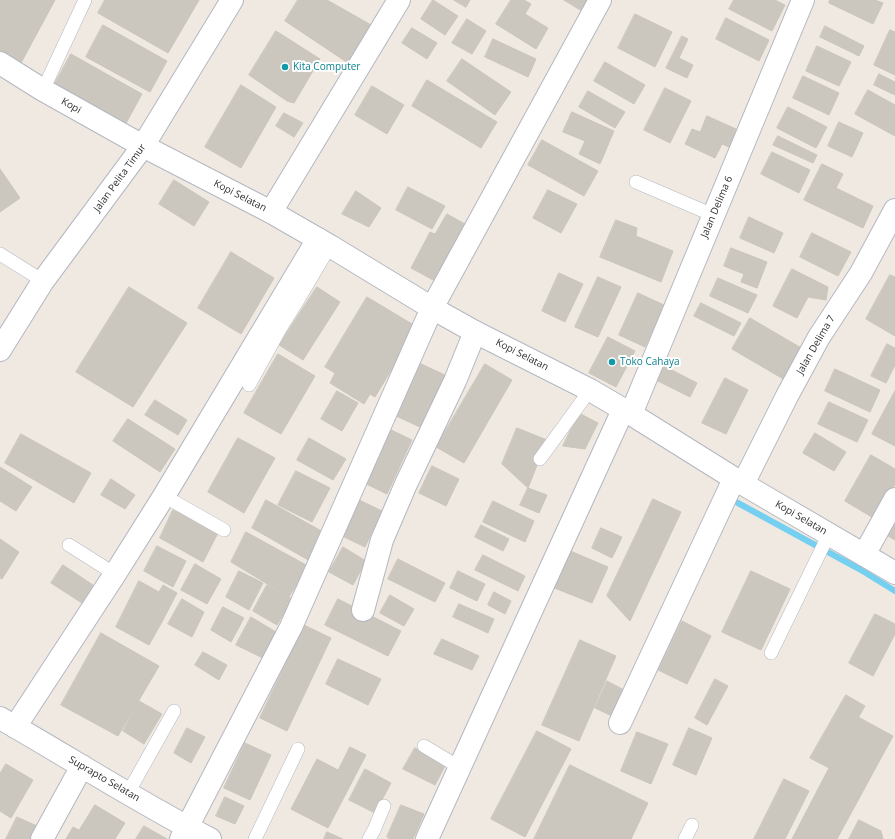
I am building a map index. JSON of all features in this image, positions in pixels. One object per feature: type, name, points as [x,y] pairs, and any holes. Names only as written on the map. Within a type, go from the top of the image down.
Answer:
[{"type":"street","name":"Jalan Pelita Timur","points":[[0,350],[43,281],[143,146],[232,0]]},
{"type":"street","points":[[271,212],[399,0]]},
{"type":"street","points":[[184,833],[291,627],[432,308],[600,0]]},
{"type":"street","name":"Jalan Delima 6","points":[[427,839],[459,767],[627,412],[713,215],[803,0]]},
{"type":"street","name":"Kopi","points":[[0,63],[43,90],[143,146]]},
{"type":"street","name":"Kopi Selatan","points":[[143,146],[271,212],[475,332],[590,390],[738,481],[895,573]]},
{"type":"street","name":"Jalan Delima 7","points":[[620,723],[738,481],[819,337],[861,274],[895,210]]},
{"type":"street","points":[[7,722],[115,574],[324,242]]},
{"type":"street","points":[[363,610],[382,540],[406,484],[455,381],[475,332]]},
{"type":"street","points":[[864,555],[895,498]]},
{"type":"street","name":"Suprapto Selatan","points":[[7,722],[128,793],[184,833],[210,839]]},
{"type":"street","points":[[42,839],[82,766]]},
{"type":"lane","points":[[43,90],[85,0]]},
{"type":"lane","points":[[636,182],[713,215]]},
{"type":"lane","points":[[249,385],[298,300],[324,242]]},
{"type":"lane","points":[[0,254],[43,281]]},
{"type":"lane","points":[[540,459],[590,390]]},
{"type":"lane","points":[[164,496],[224,530]]},
{"type":"lane","points":[[771,653],[829,534]]},
{"type":"lane","points":[[69,545],[115,574]]},
{"type":"lane","points":[[128,793],[174,711]]},
{"type":"lane","points":[[424,746],[459,767]]},
{"type":"lane","points":[[256,839],[298,749]]},
{"type":"lane","points":[[369,839],[384,806]]},
{"type":"lane","points":[[685,839],[692,825]]},
{"type":"building","points":[[0,0],[55,0],[21,63],[0,50]]},
{"type":"building","points":[[105,0],[199,0],[168,53],[98,13]]},
{"type":"building","points":[[298,0],[327,0],[373,26],[348,63],[285,21]]},
{"type":"building","points":[[433,0],[458,16],[445,35],[421,19]]},
{"type":"building","points":[[454,0],[470,0],[466,7]]},
{"type":"building","points":[[511,0],[524,0],[531,4],[525,14],[548,28],[536,49],[496,24]]},
{"type":"building","points":[[564,0],[587,0],[581,10]]},
{"type":"building","points":[[734,0],[775,0],[785,5],[772,31],[729,9]]},
{"type":"building","points":[[830,0],[875,0],[883,3],[873,24],[829,3]]},
{"type":"building","points":[[635,14],[672,32],[655,67],[618,48]]},
{"type":"building","points":[[726,18],[769,40],[759,61],[716,39]]},
{"type":"building","points":[[467,19],[486,31],[472,54],[452,43]]},
{"type":"building","points":[[103,25],[167,61],[150,92],[86,57]]},
{"type":"building","points":[[825,26],[864,46],[859,56],[820,37]]},
{"type":"building","points":[[412,28],[437,43],[427,59],[402,43]]},
{"type":"building","points":[[890,30],[895,32],[895,75],[874,65]]},
{"type":"building","name":"Kita Computer","points":[[276,31],[320,59],[294,103],[287,101],[249,75]]},
{"type":"building","points":[[682,36],[688,39],[679,58],[693,65],[687,78],[666,68]]},
{"type":"building","points":[[493,39],[536,59],[528,77],[485,57]]},
{"type":"building","points":[[817,46],[851,62],[839,86],[806,71]]},
{"type":"building","points":[[71,54],[142,94],[125,125],[54,85]]},
{"type":"building","points":[[462,59],[511,92],[495,115],[447,81]]},
{"type":"building","points":[[605,62],[645,85],[634,104],[594,81]]},
{"type":"building","points":[[879,74],[895,82],[895,95],[874,85]]},
{"type":"building","points":[[803,76],[839,93],[829,115],[793,98]]},
{"type":"building","points":[[427,80],[497,122],[481,148],[412,106]]},
{"type":"building","points":[[241,85],[276,107],[241,168],[205,147]]},
{"type":"building","points":[[372,86],[404,105],[387,134],[355,115]]},
{"type":"building","points":[[665,88],[691,101],[670,143],[644,130]]},
{"type":"building","points":[[868,90],[895,105],[895,136],[855,114]]},
{"type":"building","points":[[588,91],[625,112],[615,128],[579,107]]},
{"type":"building","points":[[788,107],[827,127],[816,148],[777,128]]},
{"type":"building","points":[[572,112],[614,131],[600,164],[579,154],[585,141],[563,132]]},
{"type":"building","points":[[284,113],[303,123],[294,137],[276,126]]},
{"type":"building","points":[[707,116],[736,129],[729,147],[722,144],[715,158],[685,144],[692,129],[700,132]]},
{"type":"building","points":[[839,122],[863,133],[852,157],[828,146]]},
{"type":"building","points":[[778,136],[817,155],[813,163],[773,145]]},
{"type":"building","points":[[542,140],[598,171],[584,196],[528,165]]},
{"type":"building","points":[[772,152],[810,170],[799,193],[761,174]]},
{"type":"building","points":[[822,164],[843,174],[836,188],[873,206],[863,228],[804,200]]},
{"type":"building","points":[[0,169],[20,198],[0,212]]},
{"type":"building","points":[[174,180],[209,202],[194,226],[159,204]]},
{"type":"building","points":[[408,187],[445,206],[432,229],[396,210]]},
{"type":"building","points":[[548,190],[577,204],[561,233],[533,218]]},
{"type":"building","points":[[356,191],[381,208],[369,227],[342,214]]},
{"type":"building","points":[[447,214],[465,224],[435,281],[411,268],[430,232],[435,234]]},
{"type":"building","points":[[749,217],[783,233],[774,253],[740,238]]},
{"type":"building","points":[[616,220],[637,228],[636,236],[673,251],[661,282],[600,257]]},
{"type":"building","points":[[812,233],[851,252],[838,276],[800,257]]},
{"type":"building","points":[[731,248],[767,262],[757,288],[741,282],[744,274],[724,266]]},
{"type":"building","points":[[231,252],[274,278],[241,334],[198,308]]},
{"type":"building","points":[[792,269],[828,287],[826,300],[808,297],[797,318],[773,306]]},
{"type":"building","points":[[559,273],[583,284],[565,322],[542,311]]},
{"type":"building","points":[[890,275],[895,277],[895,336],[866,319]]},
{"type":"building","points":[[598,277],[621,287],[598,337],[575,327]]},
{"type":"building","points":[[718,278],[757,295],[748,313],[710,296]]},
{"type":"building","points":[[129,287],[187,323],[133,407],[76,372]]},
{"type":"building","points":[[317,287],[340,302],[303,360],[279,345]]},
{"type":"building","points":[[638,293],[664,305],[645,347],[619,335]]},
{"type":"building","points":[[367,297],[417,327],[375,397],[370,394],[364,404],[330,383],[335,373],[325,367]]},
{"type":"building","points":[[701,303],[741,323],[734,336],[694,316]]},
{"type":"building","points":[[750,318],[803,349],[785,380],[732,349]]},
{"type":"building","name":"Toko Cahaya","points":[[608,337],[635,351],[616,387],[589,373]]},
{"type":"building","points":[[887,344],[895,348],[895,365],[886,383],[871,376]]},
{"type":"building","points":[[278,354],[315,376],[281,434],[244,413]]},
{"type":"building","points":[[417,362],[447,376],[422,428],[392,414]]},
{"type":"building","points":[[485,364],[512,380],[464,463],[436,447]]},
{"type":"building","points":[[664,366],[697,383],[690,397],[656,380]]},
{"type":"building","points":[[835,369],[880,390],[870,412],[825,391]]},
{"type":"building","points":[[725,378],[748,390],[726,434],[702,423]]},
{"type":"building","points":[[337,391],[358,403],[342,431],[321,419]]},
{"type":"building","points":[[895,391],[895,446],[872,434]]},
{"type":"building","points":[[155,400],[187,420],[178,435],[145,415]]},
{"type":"building","points":[[829,402],[868,420],[857,442],[818,424]]},
{"type":"building","points":[[579,413],[598,423],[585,449],[563,446]]},
{"type":"building","points":[[128,419],[175,449],[160,472],[113,441]]},
{"type":"building","points":[[385,427],[412,440],[387,494],[360,481]]},
{"type":"building","points":[[517,428],[547,440],[528,488],[502,464]]},
{"type":"building","points":[[815,433],[846,452],[834,471],[803,453]]},
{"type":"building","points":[[21,434],[91,473],[74,503],[5,463]]},
{"type":"building","points":[[238,438],[275,458],[244,513],[208,492]]},
{"type":"building","points":[[309,438],[346,459],[333,480],[297,460]]},
{"type":"building","points":[[871,455],[895,469],[895,484],[875,519],[845,501]]},
{"type":"building","points":[[432,466],[459,479],[446,506],[419,493]]},
{"type":"building","points":[[0,467],[32,487],[16,511],[0,501]]},
{"type":"building","points":[[296,471],[330,488],[312,522],[278,505]]},
{"type":"building","points":[[111,479],[135,495],[125,509],[101,495]]},
{"type":"building","points":[[528,488],[547,495],[539,513],[520,505]]},
{"type":"building","points":[[355,498],[382,511],[365,547],[338,534]]},
{"type":"building","points":[[653,499],[681,512],[630,621],[607,596]]},
{"type":"building","points":[[266,500],[325,533],[310,561],[252,528]]},
{"type":"building","points":[[493,501],[534,521],[525,542],[483,522]]},
{"type":"building","points":[[173,510],[219,531],[203,562],[160,538]]},
{"type":"building","points":[[895,513],[895,540],[883,533]]},
{"type":"building","points":[[481,525],[509,539],[503,551],[475,537]]},
{"type":"building","points":[[601,528],[622,537],[612,558],[592,548]]},
{"type":"building","points":[[246,532],[308,566],[289,597],[231,562]]},
{"type":"building","points":[[0,539],[19,552],[2,579],[0,578]]},
{"type":"building","points":[[157,546],[186,561],[173,587],[144,571]]},
{"type":"building","points":[[343,547],[366,561],[353,585],[329,572]]},
{"type":"building","points":[[568,550],[608,567],[592,603],[552,587]]},
{"type":"building","points":[[483,555],[525,576],[518,591],[475,570]]},
{"type":"building","points":[[398,559],[445,583],[435,602],[388,579]]},
{"type":"building","points":[[195,564],[221,579],[207,604],[181,590]]},
{"type":"building","points":[[63,565],[93,585],[82,603],[51,583]]},
{"type":"building","points":[[239,571],[263,583],[249,610],[226,597]]},
{"type":"building","points":[[458,571],[485,584],[477,601],[450,588]]},
{"type":"building","points":[[751,571],[790,589],[761,650],[722,632]]},
{"type":"building","points":[[139,581],[159,592],[163,585],[177,593],[163,620],[129,601]]},
{"type":"building","points":[[267,585],[292,599],[277,625],[253,611]]},
{"type":"building","points":[[494,592],[511,601],[505,614],[488,605]]},
{"type":"building","points":[[390,595],[414,609],[404,626],[380,613]]},
{"type":"building","points":[[182,599],[204,612],[192,637],[168,624]]},
{"type":"building","points":[[338,599],[401,631],[388,656],[325,625]]},
{"type":"building","points":[[129,601],[163,620],[149,645],[116,627]]},
{"type":"building","points":[[459,604],[494,619],[488,633],[453,617]]},
{"type":"building","points":[[223,607],[244,618],[231,642],[211,630]]},
{"type":"building","points":[[875,614],[895,624],[895,634],[873,676],[849,663]]},
{"type":"building","points":[[251,617],[276,632],[263,658],[236,645]]},
{"type":"building","points":[[682,621],[711,636],[687,684],[658,670]]},
{"type":"building","points":[[304,625],[331,638],[287,731],[260,718]]},
{"type":"building","points":[[101,633],[159,666],[118,736],[61,705]]},
{"type":"building","points":[[442,639],[479,656],[472,670],[434,654]]},
{"type":"building","points":[[580,640],[616,656],[579,741],[542,725]]},
{"type":"building","points":[[203,652],[227,665],[219,680],[195,665]]},
{"type":"building","points":[[338,659],[381,679],[368,705],[326,684]]},
{"type":"building","points":[[715,679],[728,686],[707,725],[695,718]]},
{"type":"building","points":[[607,681],[626,691],[614,717],[595,708]]},
{"type":"building","points":[[846,695],[865,706],[829,768],[810,758]]},
{"type":"building","points":[[139,701],[162,714],[144,744],[123,731]]},
{"type":"building","points":[[858,717],[893,736],[837,839],[792,839],[829,768]]},
{"type":"building","points":[[187,728],[205,737],[191,763],[174,753]]},
{"type":"building","points":[[689,728],[712,738],[696,775],[673,765]]},
{"type":"building","points":[[537,731],[571,749],[525,837],[491,819]]},
{"type":"building","points":[[637,732],[668,744],[651,784],[621,771]]},
{"type":"building","points":[[245,743],[271,755],[250,800],[224,788]]},
{"type":"building","points":[[350,747],[366,755],[328,828],[291,809],[317,759],[338,770]]},
{"type":"building","points":[[415,748],[446,764],[435,785],[403,769]]},
{"type":"building","points":[[6,764],[33,780],[11,818],[0,811],[0,774]]},
{"type":"building","points":[[570,765],[648,803],[631,839],[534,839]]},
{"type":"building","points":[[365,769],[391,783],[375,813],[349,800]]},
{"type":"building","points":[[784,779],[809,791],[785,839],[754,839]]},
{"type":"building","points":[[225,797],[244,806],[235,824],[216,816]]},
{"type":"building","points":[[95,805],[125,823],[115,839],[66,839],[73,827],[79,830]]},
{"type":"building","points":[[401,805],[424,814],[413,839],[390,839],[387,837]]},
{"type":"building","points":[[17,817],[37,826],[30,839],[6,839]]},
{"type":"building","points":[[859,820],[881,831],[883,839],[849,839]]},
{"type":"building","points":[[144,826],[167,839],[136,839]]},
{"type":"building","points":[[327,832],[343,839],[324,839]]},
{"type":"waterway","points":[[738,503],[861,570],[895,591]]},
{"type":"place","name":"Kita Computer","points":[[285,67]]},
{"type":"place","name":"Toko Cahaya","points":[[612,362]]}]
